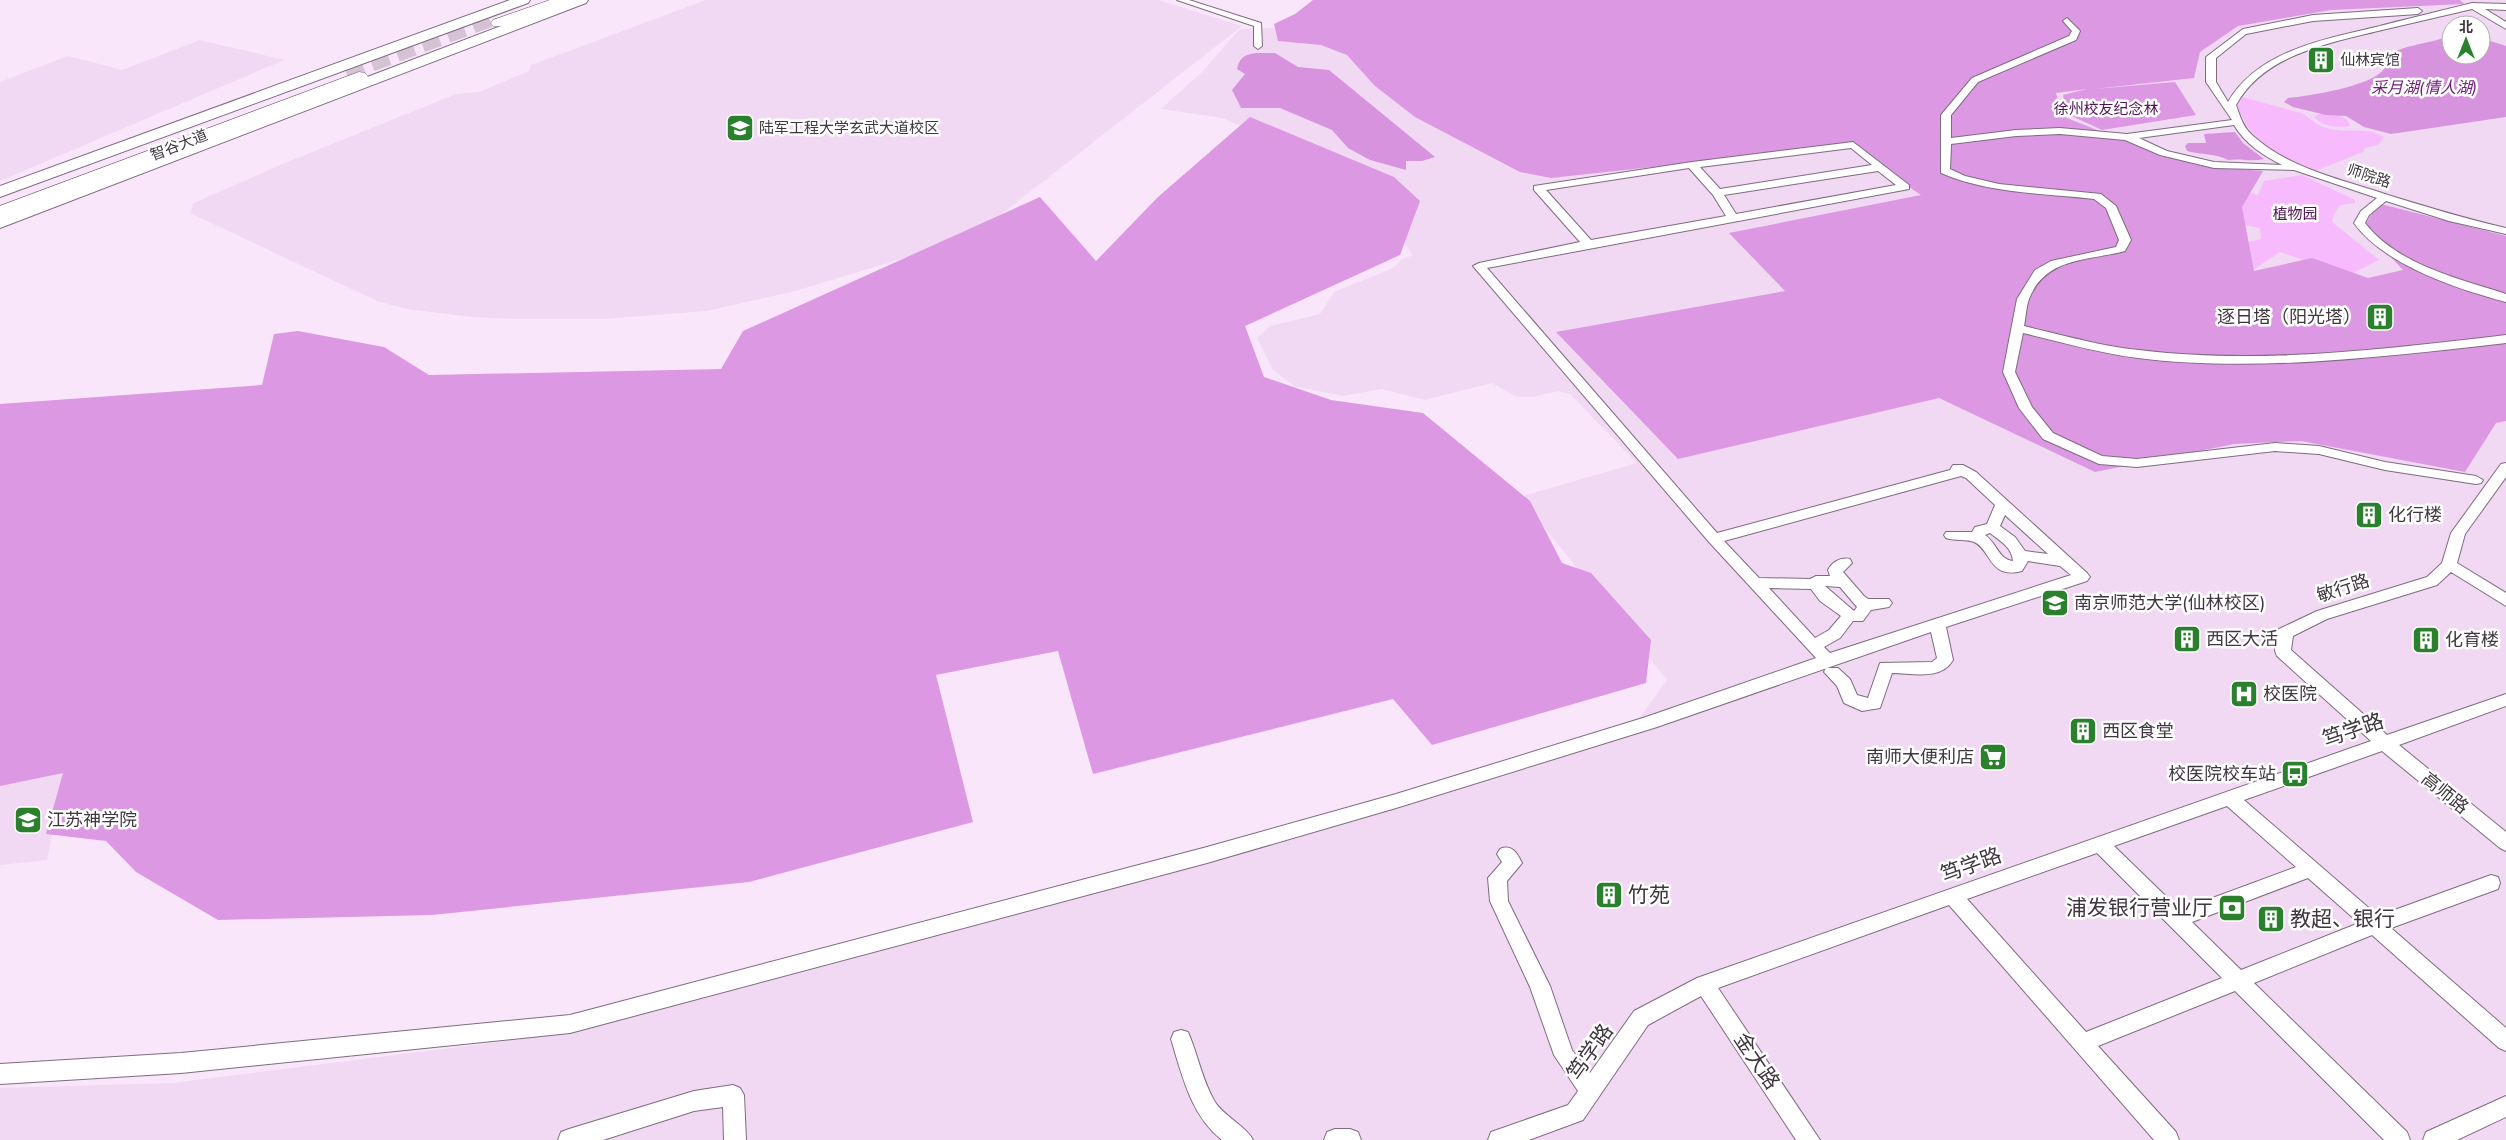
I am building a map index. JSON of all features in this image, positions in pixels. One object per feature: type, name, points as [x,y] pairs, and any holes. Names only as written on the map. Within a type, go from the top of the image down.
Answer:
[{"type":"highway","points":[[500,24],[542,0]]},
{"type":"highway","points":[[500,24],[565,0]]},
{"type":"highway","name":"智谷大道","points":[[0,203],[351,71]]},
{"type":"highway","name":"智谷大道","points":[[0,213],[351,71]]},
{"type":"main road","points":[[0,192],[351,71],[472,18],[524,0]]},
{"type":"main road","points":[[0,223],[384,76],[500,24],[581,0]]},
{"type":"main road","points":[[472,18],[462,25],[463,30],[479,34],[500,24]]},
{"type":"main road","points":[[351,71],[380,64],[387,69],[384,76]]},
{"type":"street","points":[[1181,0],[1258,25],[1258,46]]},
{"type":"street","points":[[2469,3],[2482,8],[2506,26]]},
{"type":"street","name":"师院路","points":[[2237,122],[2231,105],[2240,89],[2265,68],[2286,56],[2324,42],[2442,12],[2469,3],[2506,7]]},
{"type":"street","name":"师院路","points":[[2442,12],[2368,13],[2312,18],[2243,32],[2212,57],[2211,82],[2224,105],[2248,137],[2264,149],[2299,169],[2430,212],[2506,231]]},
{"type":"street","points":[[2067,21],[2076,32],[2074,38],[1975,80],[1946,114],[1945,171],[1958,178],[1980,184],[2097,196],[2111,206],[2126,240],[2121,249],[2055,263],[2039,272],[2023,299],[2008,372],[2026,408],[2048,436],[2099,460],[2137,463],[2275,447],[2319,450],[2385,466],[2476,480]]},
{"type":"street","points":[[1945,142],[2016,133],[2060,131],[2127,137],[2237,122]]},
{"type":"street","points":[[2127,137],[2164,153],[2214,165],[2299,169]]},
{"type":"street","points":[[1588,244],[1538,188],[1692,165],[1853,146],[1905,187],[1588,244],[1478,266],[1714,539],[1813,645],[1844,683],[1850,699],[1862,705],[1874,704],[1886,667],[1935,668],[1945,660],[1937,624]]},
{"type":"street","points":[[1692,165],[1717,193],[1733,218]]},
{"type":"street","points":[[1717,193],[1880,167]]},
{"type":"street","points":[[2386,198],[2365,213],[2359,223],[2365,233],[2390,253],[2409,263],[2506,298]]},
{"type":"street","points":[[2018,328],[2087,345],[2144,354],[2208,358],[2355,353],[2444,347],[2506,339]]},
{"type":"street","points":[[2506,467],[2458,533],[2449,565],[2470,576],[2506,601]]},
{"type":"street","points":[[0,1074],[180,1062],[570,1024],[767,970],[1207,855],[1396,801],[1830,666],[1937,624],[2082,577],[1971,475],[1958,468],[1956,473],[1714,539]]},
{"type":"street","points":[[1992,528],[2003,504]]},
{"type":"street","points":[[1951,535],[1977,537],[1986,542],[1998,569],[2017,567],[2021,562],[2020,555],[2010,540],[1992,528],[1980,530],[1977,537]]},
{"type":"street","points":[[2020,555],[2064,561]]},
{"type":"street","points":[[1840,581],[1835,570],[1845,563]]},
{"type":"street","name":"敏行路","points":[[2383,743],[2283,652],[2285,633],[2322,615],[2432,581],[2449,565]]},
{"type":"street","points":[[1816,584],[1816,581],[1821,579],[1840,581],[1849,586],[1859,602],[1866,605],[1884,603]]},
{"type":"street","points":[[1756,583],[1816,584]]},
{"type":"street","points":[[1816,584],[1822,595],[1840,606],[1850,615],[1858,617],[1866,605]]},
{"type":"street","points":[[1813,645],[1832,638],[1842,629],[1850,615]]},
{"type":"street","name":"笃学路","points":[[1499,1140],[1575,1113],[1641,1018],[1704,984],[2506,700]]},
{"type":"street","name":"高师路","points":[[2383,743],[2506,843]]},
{"type":"street","points":[[2229,797],[2506,1041]]},
{"type":"street","points":[[2099,844],[2399,1140]]},
{"type":"street","points":[[1506,854],[1513,863],[1497,878],[1499,901],[1540,986],[1564,1055],[1590,1090]]},
{"type":"street","points":[[2176,920],[2311,869]]},
{"type":"street","points":[[2082,1043],[2374,926],[2491,883]]},
{"type":"street","points":[[1952,896],[2168,1140]]},
{"type":"street","name":"金大路","points":[[1704,984],[1809,1140]]},
{"type":"street","points":[[1181,1039],[1202,1103],[1228,1133],[1242,1140]]},
{"type":"street","points":[[569,1140],[694,1101],[733,1095],[735,1140]]},
{"type":"street","points":[[2434,1140],[2506,1106]]},
{"type":"street","points":[[1335,1140],[1350,1140]]},
{"type":"shaded area","name":"陆军工程大学玄武大道校区","points":[[706,0],[1158,0],[1242,26],[971,238],[795,291],[706,311],[604,319],[518,319],[472,317],[407,309],[377,301],[190,213],[194,203],[285,163],[456,94],[479,92],[529,71],[531,65]]},
{"type":"shaded area","name":"南京师范大学(仙林校区)","points":[[1321,0],[2506,0],[2506,1140],[0,1140],[0,1088],[172,1083],[570,1033],[876,947],[1635,724],[1667,680],[1520,497],[1637,463],[1570,394],[1558,391],[1533,397],[1517,397],[1492,383],[1425,400],[1382,389],[1343,396],[1294,386],[1273,370],[1257,338],[1270,326],[1320,314],[1334,292],[1393,268],[1401,260],[1413,255],[1364,190],[1354,170],[1222,118],[1161,109],[1201,73],[1240,29],[1275,28],[1296,23]]},
{"type":"shaded area","points":[[200,40],[284,60],[0,181],[0,82],[68,56],[122,70]]},
{"type":"shaded area","name":"江苏神学院","points":[[66,769],[47,860],[0,865],[0,780]]},
{"type":"green space","name":"徐州校友纪念林","points":[[1313,0],[2460,0],[2464,4],[2331,10],[2238,26],[2200,52],[2194,78],[2094,89],[2175,82],[2196,115],[2102,130],[2067,114],[2063,95],[2087,89],[2056,93],[2062,116],[2160,155],[2204,166],[2263,171],[2242,207],[2254,271],[2312,258],[2368,278],[2403,270],[2364,228],[2377,203],[2506,236],[2506,421],[2496,423],[2465,472],[2301,441],[2234,444],[2095,472],[1939,398],[1678,459],[1556,332],[1785,291],[1729,233],[1921,195],[1848,146],[1551,178],[1520,172],[1415,117],[1375,86],[1347,55],[1321,45],[1278,41],[1274,24],[1295,14]]},
{"type":"green space","points":[[2242,97],[2300,112],[2317,124],[2333,130],[2363,131],[2384,137],[2378,145],[2365,148],[2363,152],[2315,171],[2287,160],[2261,143],[2246,125],[2237,107]]},
{"type":"green space","points":[[2319,114],[2342,116],[2350,126],[2335,127],[2326,125],[2314,117]]},
{"type":"green space","points":[[1250,117],[1394,177],[1420,201],[1400,255],[1245,326],[1264,377],[1331,400],[1423,413],[1530,501],[1562,563],[1591,573],[1651,640],[1646,683],[1432,745],[1393,699],[1093,774],[1058,651],[936,675],[973,822],[749,882],[432,915],[218,920],[136,872],[106,841],[46,834],[63,773],[0,786],[0,404],[262,385],[274,334],[298,331],[384,347],[429,375],[721,369],[743,331],[1040,197],[1096,261],[1158,197]]},
{"type":"green space","name":"植物园","points":[[2302,175],[2355,200],[2355,203],[2340,205],[2334,214],[2332,222],[2379,260],[2349,275],[2280,252],[2253,270],[2248,242],[2261,239],[2260,228],[2236,223],[2235,189],[2258,195],[2264,181]]},
{"type":"water","name":"采月湖(情人湖)","points":[[2440,39],[2441,65],[2491,65],[2491,41],[2506,46],[2506,117],[2391,134],[2364,127],[2346,116],[2326,115],[2293,107],[2284,102],[2288,98],[2340,89],[2367,80],[2378,75],[2384,69],[2382,60],[2396,51]]},
{"type":"water","points":[[1256,53],[1275,53],[1298,67],[1329,70],[1435,157],[1422,161],[1406,161],[1406,170],[1370,160],[1348,148],[1332,130],[1280,108],[1241,108],[1232,90],[1245,74],[1237,69],[1243,57]]},
{"type":"water","points":[[2235,132],[2243,143],[2264,159],[2228,160],[2218,156],[2187,151],[2185,146],[2188,143],[2206,143],[2204,134]]},
{"type":"tunnel","points":[[346,72],[490,18]]},
{"type":"place","name":"仙林宾馆","points":[[2321,60]]},
{"type":"place","name":"陆军工程大学玄武大道校区","points":[[740,128]]},
{"type":"place","name":"逐日塔（阳光塔）","points":[[2380,317]]},
{"type":"place","name":"化行楼","points":[[2369,515]]},
{"type":"place","name":"南京师范大学(仙林校区)","points":[[2055,603]]},
{"type":"place","name":"西区大活","points":[[2187,639]]},
{"type":"place","name":"化育楼","points":[[2426,640]]},
{"type":"place","name":"校医院","points":[[2244,694]]},
{"type":"place","name":"西区食堂","points":[[2083,731]]},
{"type":"place","name":"南师大便利店","points":[[1993,757]]},
{"type":"place","name":"校医院校车站","points":[[2295,774]]},
{"type":"place","name":"江苏神学院","points":[[28,820]]},
{"type":"place","name":"竹苑","points":[[1609,895]]},
{"type":"place","name":"浦发银行营业厅","points":[[2232,908]]},
{"type":"place","name":"教超、银行","points":[[2271,919]]}]
